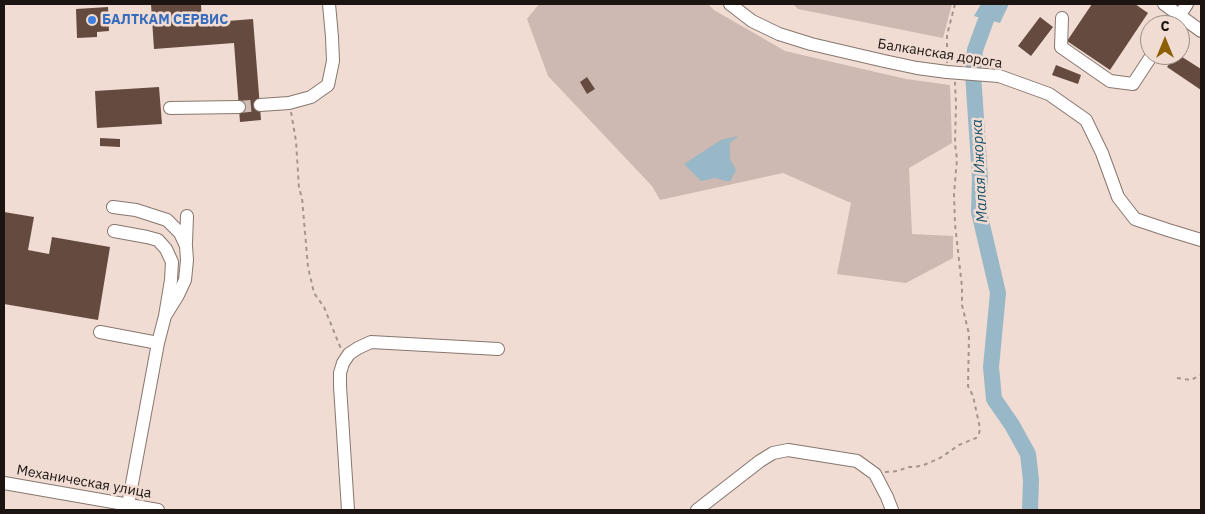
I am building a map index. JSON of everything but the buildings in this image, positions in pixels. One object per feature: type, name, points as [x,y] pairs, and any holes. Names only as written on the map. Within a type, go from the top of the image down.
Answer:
[{"type":"street","points":[[260,105],[289,103],[311,97],[328,85],[332,61],[329,4]]},
{"type":"street","name":"Балканская дорога","points":[[730,4],[752,21],[779,34],[810,44],[884,62],[951,73],[999,76],[1049,94],[1086,120],[1102,153],[1118,197],[1134,219],[1201,240]]},
{"type":"street","points":[[1164,4],[1172,15]]},
{"type":"street","points":[[1179,15],[1187,4]]},
{"type":"street","points":[[1062,18],[1061,48],[1110,81],[1133,84],[1145,65]]},
{"type":"street","points":[[170,108],[239,107]]},
{"type":"street","points":[[113,207],[136,210],[167,220],[180,234],[186,246]]},
{"type":"street","points":[[165,316],[185,280],[187,260],[186,216]]},
{"type":"street","points":[[114,231],[158,240],[166,249],[172,262],[165,316],[158,343],[128,505]]},
{"type":"street","points":[[100,332],[158,343]]},
{"type":"street","points":[[348,510],[340,374],[349,354],[372,342],[498,349]]},
{"type":"street","points":[[697,510],[760,461],[773,453],[788,450],[857,461],[875,474],[892,510]]},
{"type":"street","name":"Механическая улица","points":[[4,483],[158,510]]},
{"type":"path","points":[[875,474],[924,465],[940,458],[959,445],[976,438],[979,434],[980,428],[973,396],[968,386],[969,334],[962,305],[962,287],[955,224],[956,105],[946,35],[955,4]]},
{"type":"path","points":[[289,103],[296,141],[308,267],[314,293],[324,307],[340,348],[343,364]]},
{"type":"path","points":[[1177,378],[1191,380],[1201,375]]},
{"type":"shaded area","points":[[539,4],[708,4],[714,10],[785,51],[906,79],[950,85],[952,143],[909,168],[912,234],[953,236],[953,258],[906,283],[837,274],[851,203],[783,173],[660,200],[652,186],[548,76],[527,19]]},
{"type":"shaded area","points":[[793,4],[952,4],[943,38],[798,9]]},
{"type":"water","points":[[981,4],[1009,4],[1000,23],[974,16]]},
{"type":"water","points":[[738,136],[730,143],[730,159],[736,170],[730,182],[715,178],[701,181],[684,164],[721,140]]},
{"type":"waterway","name":"Малая Ижорка","points":[[994,4],[987,17],[975,50],[973,74],[980,178],[979,212],[998,293],[991,367],[994,399],[1012,425],[1028,454],[1031,480],[1030,510]]},
{"type":"tunnel","points":[[239,107],[260,105]]},
{"type":"place","name":"БАЛТКАМ СЕРВИС","points":[[92,20]]}]
